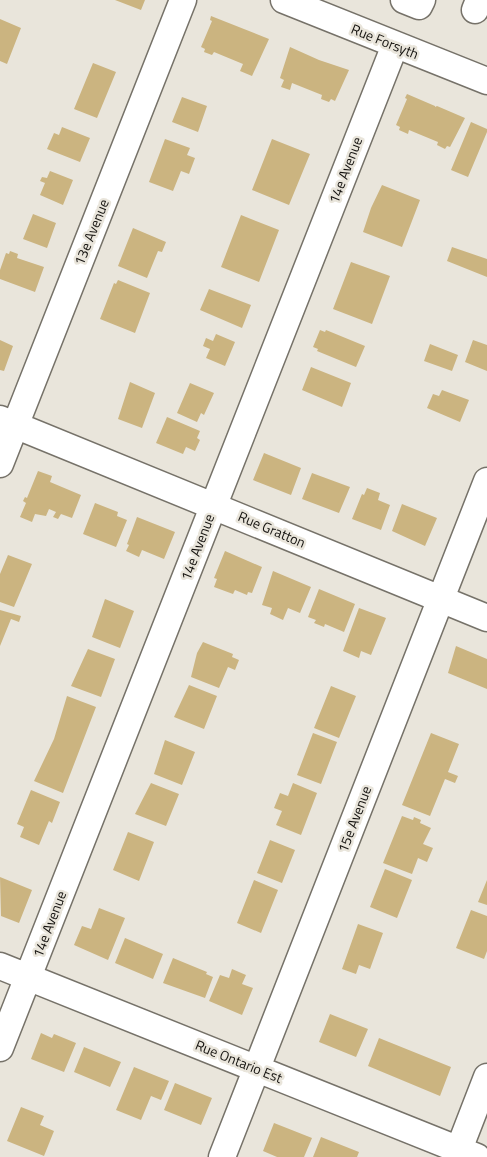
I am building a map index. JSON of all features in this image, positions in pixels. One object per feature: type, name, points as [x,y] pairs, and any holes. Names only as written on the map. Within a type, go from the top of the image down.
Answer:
[{"type":"street","name":"13e Avenue","points":[[0,464],[8,422],[183,0]]},
{"type":"street","name":"Rue Forsyth","points":[[284,0],[487,81]]},
{"type":"street","points":[[404,0],[419,6],[422,0]]},
{"type":"street","name":"14e Avenue","points":[[0,1048],[395,45]]},
{"type":"street","name":"Rue Gratton","points":[[8,422],[487,618]]},
{"type":"street","name":"15e Avenue","points":[[222,1157],[487,481]]},
{"type":"street","name":"Rue Ontario Est","points":[[0,966],[464,1154]]},
{"type":"street","points":[[464,1154],[487,1077]]},
{"type":"building","points":[[115,0],[145,0],[141,10]]},
{"type":"building","points":[[211,16],[269,39],[252,76],[240,71],[243,64],[214,52],[212,55],[204,52],[205,49],[201,47],[212,21],[210,20]]},
{"type":"building","points":[[0,19],[21,28],[7,64],[0,61]]},
{"type":"building","points":[[290,47],[319,60],[349,70],[335,101],[331,99],[329,102],[321,99],[322,95],[292,83],[290,90],[281,87],[284,80],[280,78]]},
{"type":"building","points":[[93,63],[116,72],[97,118],[74,109]]},
{"type":"building","points":[[407,94],[465,118],[450,147],[447,146],[445,149],[437,145],[438,142],[409,130],[408,134],[399,130],[400,127],[396,125],[407,99],[405,98]]},
{"type":"building","points":[[182,97],[207,106],[198,132],[172,122]]},
{"type":"building","points":[[471,122],[487,129],[487,132],[468,177],[451,170]]},
{"type":"building","points":[[62,127],[90,138],[80,162],[47,149],[54,133],[59,135]]},
{"type":"building","points":[[165,139],[190,148],[187,155],[195,158],[189,174],[181,171],[173,191],[149,182]]},
{"type":"building","points":[[272,139],[310,154],[289,205],[252,190]]},
{"type":"building","points":[[50,171],[73,180],[63,205],[40,195],[45,183],[40,181],[42,177],[47,178]]},
{"type":"building","points":[[382,185],[420,200],[402,247],[363,232],[371,208]]},
{"type":"building","points":[[33,214],[56,223],[47,248],[23,239]]},
{"type":"building","points":[[241,215],[279,230],[259,282],[221,267]]},
{"type":"building","points":[[133,228],[166,242],[162,252],[158,251],[147,278],[118,266]]},
{"type":"building","points":[[452,247],[487,259],[487,277],[447,261]]},
{"type":"building","points":[[10,251],[18,254],[17,258],[44,267],[35,292],[0,279],[0,270],[6,253],[9,254]]},
{"type":"building","points":[[351,262],[390,276],[372,324],[333,309]]},
{"type":"building","points":[[118,280],[150,293],[135,333],[100,319],[114,283],[116,284]]},
{"type":"building","points":[[209,289],[251,305],[242,328],[200,310]]},
{"type":"building","points":[[320,330],[325,332],[326,330],[365,346],[356,367],[317,351],[318,349],[313,347]]},
{"type":"building","points":[[216,334],[235,342],[225,366],[206,358],[210,349],[203,346],[206,338],[213,341]]},
{"type":"building","points":[[0,340],[13,346],[4,371],[0,370]]},
{"type":"building","points":[[473,340],[487,345],[487,371],[465,362]]},
{"type":"building","points":[[430,344],[458,355],[452,371],[424,361]]},
{"type":"building","points":[[311,367],[351,383],[342,407],[302,390]]},
{"type":"building","points":[[130,382],[155,393],[142,428],[118,419]]},
{"type":"building","points":[[190,383],[214,393],[204,415],[201,413],[197,422],[177,413]]},
{"type":"building","points":[[442,390],[469,400],[460,422],[427,408],[433,394],[439,396]]},
{"type":"building","points":[[167,417],[200,431],[197,438],[200,440],[195,451],[186,447],[183,454],[156,443]]},
{"type":"building","points":[[264,453],[301,468],[291,495],[253,480]]},
{"type":"building","points":[[38,471],[52,476],[50,482],[81,495],[72,518],[61,514],[58,519],[53,517],[56,512],[49,509],[46,516],[35,514],[32,522],[20,517],[26,503],[23,501],[25,497],[27,498]]},
{"type":"building","points":[[312,473],[350,487],[339,513],[302,499]]},
{"type":"building","points":[[367,488],[380,493],[378,500],[390,505],[381,530],[352,519],[362,494],[364,495]]},
{"type":"building","points":[[95,503],[118,512],[117,516],[127,520],[116,547],[83,534]]},
{"type":"building","points":[[402,504],[437,518],[425,546],[392,531]]},
{"type":"building","points":[[137,517],[175,532],[164,559],[142,550],[139,557],[126,551]]},
{"type":"building","points":[[225,551],[262,567],[252,593],[248,592],[247,595],[235,590],[233,594],[214,587],[217,579],[214,578]]},
{"type":"building","points":[[8,555],[32,564],[14,607],[0,602],[0,574]]},
{"type":"building","points":[[273,571],[311,587],[300,613],[288,608],[283,620],[270,614],[272,608],[262,605]]},
{"type":"building","points":[[319,589],[355,604],[344,632],[325,624],[324,627],[314,623],[316,620],[308,617]]},
{"type":"building","points":[[105,599],[134,611],[120,648],[92,637]]},
{"type":"building","points":[[359,608],[386,618],[371,655],[361,651],[359,658],[343,651]]},
{"type":"building","points":[[0,610],[21,616],[19,622],[11,619],[0,646]]},
{"type":"building","points":[[203,642],[233,654],[232,657],[239,660],[235,670],[228,667],[219,688],[191,677],[197,653]]},
{"type":"building","points":[[456,646],[487,659],[487,689],[448,673]]},
{"type":"building","points":[[88,649],[115,659],[101,697],[71,686]]},
{"type":"building","points":[[189,685],[217,696],[204,729],[174,717]]},
{"type":"building","points":[[331,686],[356,696],[339,738],[314,728]]},
{"type":"building","points":[[67,696],[96,707],[63,793],[34,781],[54,739]]},
{"type":"building","points":[[313,733],[337,742],[321,784],[297,775]]},
{"type":"building","points":[[431,733],[459,744],[448,772],[458,776],[455,783],[445,779],[430,816],[402,805]]},
{"type":"building","points":[[165,740],[195,752],[182,785],[154,774]]},
{"type":"building","points":[[151,783],[179,794],[166,826],[135,814]]},
{"type":"building","points":[[293,783],[317,793],[301,835],[276,825],[282,811],[274,808],[280,793],[288,796]]},
{"type":"building","points":[[31,790],[60,802],[52,823],[49,821],[39,845],[20,837],[24,827],[17,824]]},
{"type":"building","points":[[402,816],[413,820],[414,817],[421,820],[420,823],[431,828],[423,844],[433,848],[427,862],[418,858],[412,874],[383,863]]},
{"type":"building","points":[[128,832],[154,842],[139,881],[113,870]]},
{"type":"building","points":[[270,840],[295,850],[282,883],[257,873]]},
{"type":"building","points":[[385,869],[412,880],[397,918],[370,907]]},
{"type":"building","points":[[0,877],[32,890],[19,923],[1,916]]},
{"type":"building","points":[[254,880],[278,890],[261,933],[237,923]]},
{"type":"building","points":[[487,880],[487,905],[478,902]]},
{"type":"building","points":[[99,908],[125,918],[108,960],[74,945],[82,926],[91,929]]},
{"type":"building","points":[[471,910],[487,916],[487,951],[484,959],[456,948]]},
{"type":"building","points":[[358,924],[383,933],[370,969],[359,965],[356,974],[342,969]]},
{"type":"building","points":[[125,938],[163,954],[153,979],[115,963]]},
{"type":"building","points":[[173,958],[207,972],[206,974],[213,977],[205,998],[163,983]]},
{"type":"building","points":[[232,969],[246,975],[242,984],[253,988],[242,1015],[209,1001],[220,975],[229,978]]},
{"type":"building","points":[[330,1014],[368,1029],[356,1057],[319,1042]]},
{"type":"building","points":[[41,1033],[52,1038],[54,1034],[76,1043],[64,1072],[31,1059]]},
{"type":"building","points":[[379,1038],[451,1067],[440,1096],[368,1066]]},
{"type":"building","points":[[84,1047],[121,1062],[110,1087],[74,1072]]},
{"type":"building","points":[[134,1067],[169,1081],[161,1100],[151,1096],[141,1120],[116,1110]]},
{"type":"building","points":[[175,1083],[212,1098],[201,1125],[164,1110]]},
{"type":"building","points":[[21,1107],[44,1116],[40,1125],[54,1131],[44,1156],[7,1141]]},
{"type":"building","points":[[274,1123],[312,1138],[304,1157],[277,1157],[263,1151]]},
{"type":"building","points":[[321,1137],[359,1152],[357,1157],[313,1157]]}]
